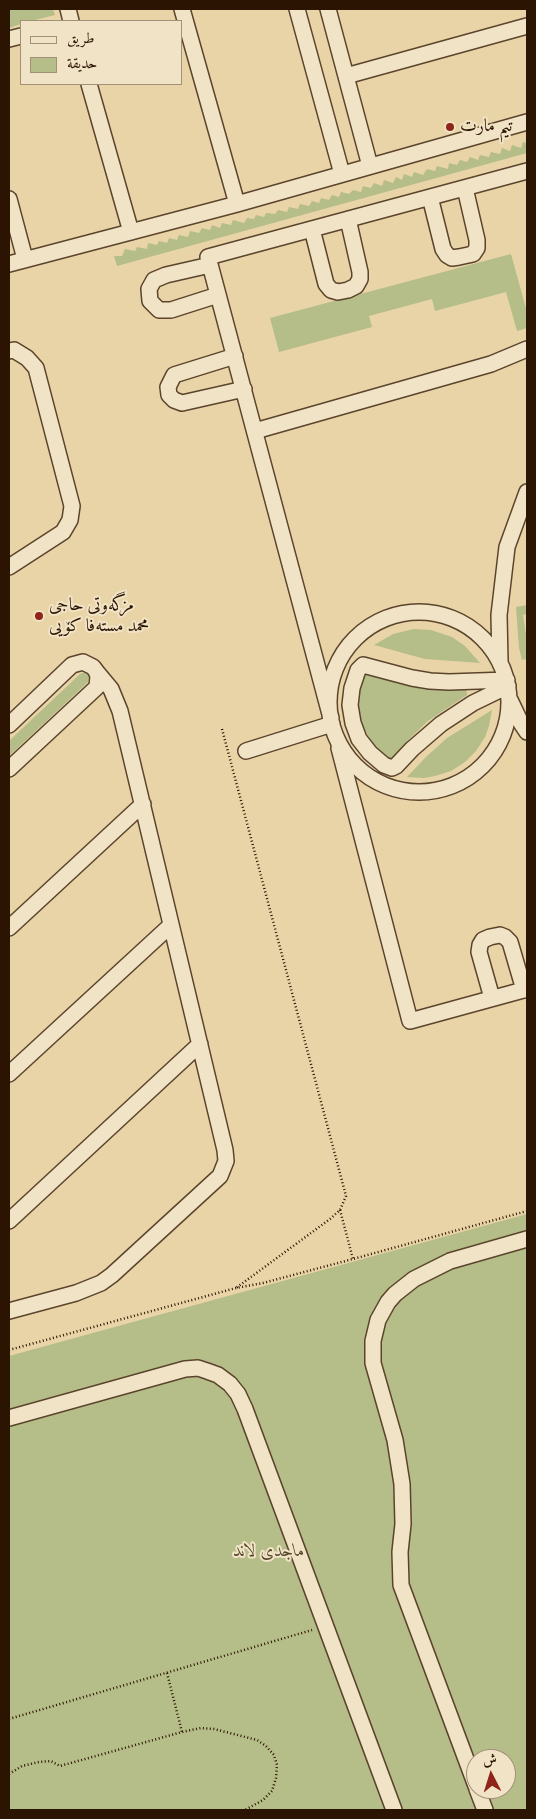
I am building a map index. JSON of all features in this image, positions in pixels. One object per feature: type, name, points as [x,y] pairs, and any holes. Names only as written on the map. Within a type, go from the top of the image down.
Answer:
[{"type":"street","points":[[182,9],[237,204]]},
{"type":"street","points":[[297,9],[342,174]]},
{"type":"street","points":[[328,9],[370,166]]},
{"type":"street","points":[[346,76],[527,26]]},
{"type":"street","points":[[88,85],[131,232]]},
{"type":"street","points":[[9,264],[237,204],[527,122]]},
{"type":"street","points":[[492,998],[479,952],[483,940],[500,935],[506,937],[510,942],[526,989],[410,1021],[208,257],[527,171]]},
{"type":"street","points":[[430,197],[443,249],[447,255],[452,258],[473,254],[477,240],[465,188]]},
{"type":"street","points":[[9,199],[25,260]]},
{"type":"street","points":[[312,229],[326,284],[331,290],[338,292],[348,290],[356,286],[360,279],[360,272],[348,219]]},
{"type":"street","points":[[210,265],[166,275],[154,280],[148,289],[150,301],[159,310],[172,310],[218,295]]},
{"type":"street","points":[[255,431],[491,364],[527,349]]},
{"type":"street","points":[[9,351],[14,350],[36,368],[72,506],[70,520],[63,532],[9,567]]},
{"type":"street","points":[[235,356],[174,375],[168,387],[169,394],[174,400],[182,403],[244,389]]},
{"type":"street","points":[[500,662],[499,615],[507,547],[527,492]]},
{"type":"street","points":[[423,612],[449,617],[472,629],[490,646],[500,662],[521,723],[527,732],[513,729],[505,733],[486,761],[467,777],[456,783],[438,789],[414,791],[383,784],[362,770],[345,752],[332,724],[330,691],[337,666],[351,643],[372,626],[396,615],[423,612]]},
{"type":"street","points":[[472,629],[483,631],[492,628],[499,615]]},
{"type":"street","points":[[9,725],[72,665],[83,662],[93,667],[111,689],[116,700],[142,804],[226,1155],[225,1166],[220,1176],[101,1283],[76,1293],[9,1311]]},
{"type":"street","points":[[363,665],[430,681],[508,688],[474,703],[441,724],[392,768],[384,765],[370,753],[359,739],[353,723],[350,705],[352,688],[358,670],[363,665]]},
{"type":"street","points":[[9,769],[96,687],[98,676],[96,671]]},
{"type":"street","points":[[502,738],[507,723],[508,688]]},
{"type":"street","points":[[246,751],[332,724]]},
{"type":"street","points":[[9,928],[142,804]]},
{"type":"street","points":[[9,1074],[171,925]]},
{"type":"street","points":[[9,1221],[200,1044]]},
{"type":"street","points":[[466,1759],[401,1585],[402,1484],[395,1440],[373,1363],[373,1341],[378,1320],[388,1302],[414,1279],[450,1261],[527,1239]]},
{"type":"street","points":[[9,1418],[185,1369],[198,1368],[218,1375],[230,1384],[238,1394],[245,1409],[394,1810]]},
{"type":"path","points":[[222,729],[346,1196],[340,1210],[236,1288]]},
{"type":"path","points":[[340,1210],[353,1259]]},
{"type":"path","points":[[9,1350],[527,1211]]},
{"type":"path","points":[[9,1720],[316,1629]]},
{"type":"path","points":[[167,1673],[182,1732]]},
{"type":"path","points":[[9,1774],[22,1766],[39,1762],[51,1761],[60,1766],[182,1732],[201,1728],[214,1729],[257,1740],[274,1755],[277,1765],[272,1791],[263,1800],[245,1810]]},
{"type":"green space","points":[[9,9],[53,9],[55,15],[35,20],[20,20],[20,24],[9,28]]},
{"type":"green space","points":[[523,142],[527,143],[527,153],[117,266],[114,256],[122,256],[125,249],[135,251],[137,247],[147,249],[148,243],[157,245],[159,241],[167,243],[169,238],[177,240],[179,235],[188,237],[190,231],[199,233],[202,228],[210,230],[212,225],[220,228],[222,223],[231,225],[233,220],[244,223],[247,218],[254,219],[256,215],[264,217],[266,213],[275,214],[278,210],[287,212],[289,207],[298,209],[300,204],[309,206],[312,201],[319,203],[321,198],[329,200],[332,195],[339,197],[341,192],[349,194],[353,190],[361,192],[363,186],[371,188],[374,183],[382,186],[384,180],[393,183],[396,177],[402,180],[404,174],[412,177],[414,172],[423,175],[427,169],[435,171],[437,166],[448,169],[449,163],[457,165],[460,160],[467,162],[470,157],[478,160],[480,155],[489,157],[491,152],[500,154],[502,148],[510,151],[512,145],[521,148]]},
{"type":"green space","points":[[511,254],[527,312],[527,328],[517,331],[506,292],[435,311],[432,299],[369,316],[372,327],[279,352],[270,318]]},
{"type":"green space","points":[[527,605],[527,614],[523,615],[527,641],[527,659],[522,660],[519,648],[516,607]]},
{"type":"green space","points":[[414,629],[431,630],[452,637],[465,646],[480,663],[425,659],[374,645],[393,634]]},
{"type":"green space","points":[[365,671],[466,686],[467,695],[428,721],[408,740],[392,762],[372,743],[362,724],[358,702],[359,686]]},
{"type":"green space","points":[[85,672],[89,676],[88,682],[9,756],[9,741],[80,674]]},
{"type":"green space","points":[[492,710],[485,737],[476,751],[465,762],[451,771],[435,776],[424,778],[407,777],[447,738]]},
{"type":"green space","name":"ماجدی لاند","points":[[527,1214],[527,1810],[9,1810],[9,1356]]},
{"type":"place","name":"تيم مارت","points":[[450,127]]},
{"type":"place","name":"مزگەوتی حاجی محمد مستەفا کۆیی","points":[[39,616]]}]
